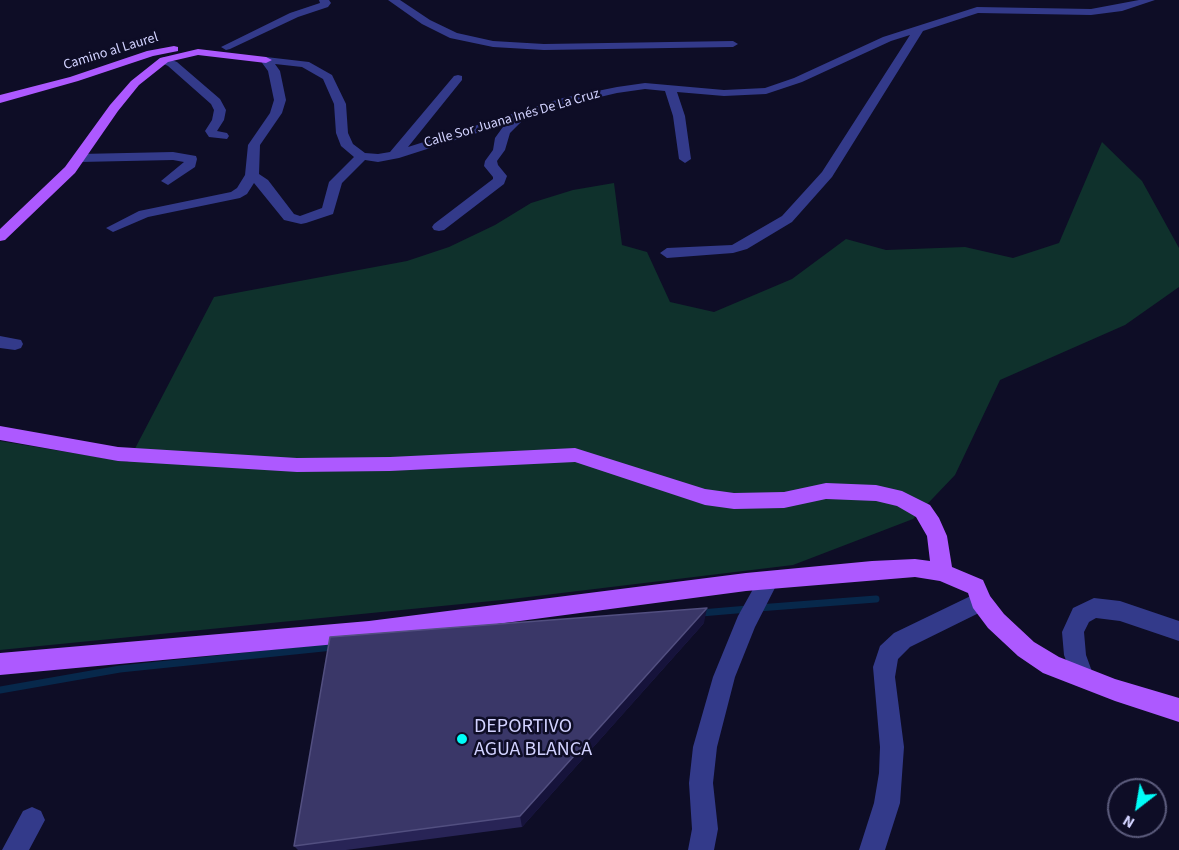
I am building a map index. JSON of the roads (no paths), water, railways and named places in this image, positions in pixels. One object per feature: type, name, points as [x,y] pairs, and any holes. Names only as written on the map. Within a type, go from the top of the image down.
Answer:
[{"type":"main road","name":"Camino al Laurel","points":[[0,99],[74,79],[150,53],[203,46],[226,47],[266,60]]},
{"type":"main road","points":[[0,237],[46,195],[80,158],[100,125],[135,83],[164,60],[198,52],[266,60]]},
{"type":"main road","points":[[0,433],[118,454],[297,465],[390,464],[575,455],[705,497],[747,502],[784,500],[826,491],[876,493],[902,500],[923,511],[937,536],[942,572]]},
{"type":"main road","points":[[0,664],[369,631],[764,589],[901,568],[942,572],[976,587],[981,601],[996,621],[1026,649],[1051,665],[1115,690],[1179,710]]},
{"type":"street","points":[[226,47],[294,15],[324,4],[324,0]]},
{"type":"street","points":[[393,0],[426,22],[454,36],[493,44],[544,47],[733,44]]},
{"type":"street","name":"Calle Sor Juana Inés De La Cruz","points":[[362,156],[378,158],[394,155],[523,114],[617,90],[645,86],[724,93],[766,91],[798,80],[880,42],[983,9],[1042,13],[1091,12],[1122,8],[1150,0]]},
{"type":"street","points":[[667,253],[733,249],[787,219],[826,174],[919,29]]},
{"type":"street","points":[[164,60],[173,63],[182,74],[216,102],[220,110],[212,131],[213,134],[223,136]]},
{"type":"street","points":[[252,175],[263,183],[289,217],[301,220],[328,211],[336,182],[362,156],[349,149],[344,141],[340,104],[328,77],[305,64],[266,60]]},
{"type":"street","points":[[113,228],[144,214],[235,195],[242,191],[252,175],[254,145],[276,113],[280,100],[274,70],[266,60]]},
{"type":"street","points":[[394,155],[458,78]]},
{"type":"street","points":[[670,88],[679,116],[685,159]]},
{"type":"street","points":[[439,227],[499,181],[500,176],[491,166],[491,161],[499,150],[501,138],[523,114]]},
{"type":"street","points":[[80,158],[172,156],[191,159],[190,164],[168,181]]},
{"type":"street","points":[[700,850],[705,828],[701,783],[705,747],[724,677],[764,589]]},
{"type":"street","points":[[872,850],[886,803],[891,773],[892,747],[884,677],[888,653],[902,640],[981,601]]},
{"type":"street","points":[[1083,677],[1075,655],[1074,632],[1081,615],[1094,608],[1106,608],[1179,631]]},
{"type":"street","points":[[15,850],[32,820]]},
{"type":"waterway","points":[[758,608],[876,599]]},
{"type":"waterway","points":[[701,613],[748,609]]},
{"type":"waterway","points":[[0,690],[120,669],[333,647]]},
{"type":"place","name":"DEPORTIVO AGUA BLANCA","points":[[462,739]]}]
